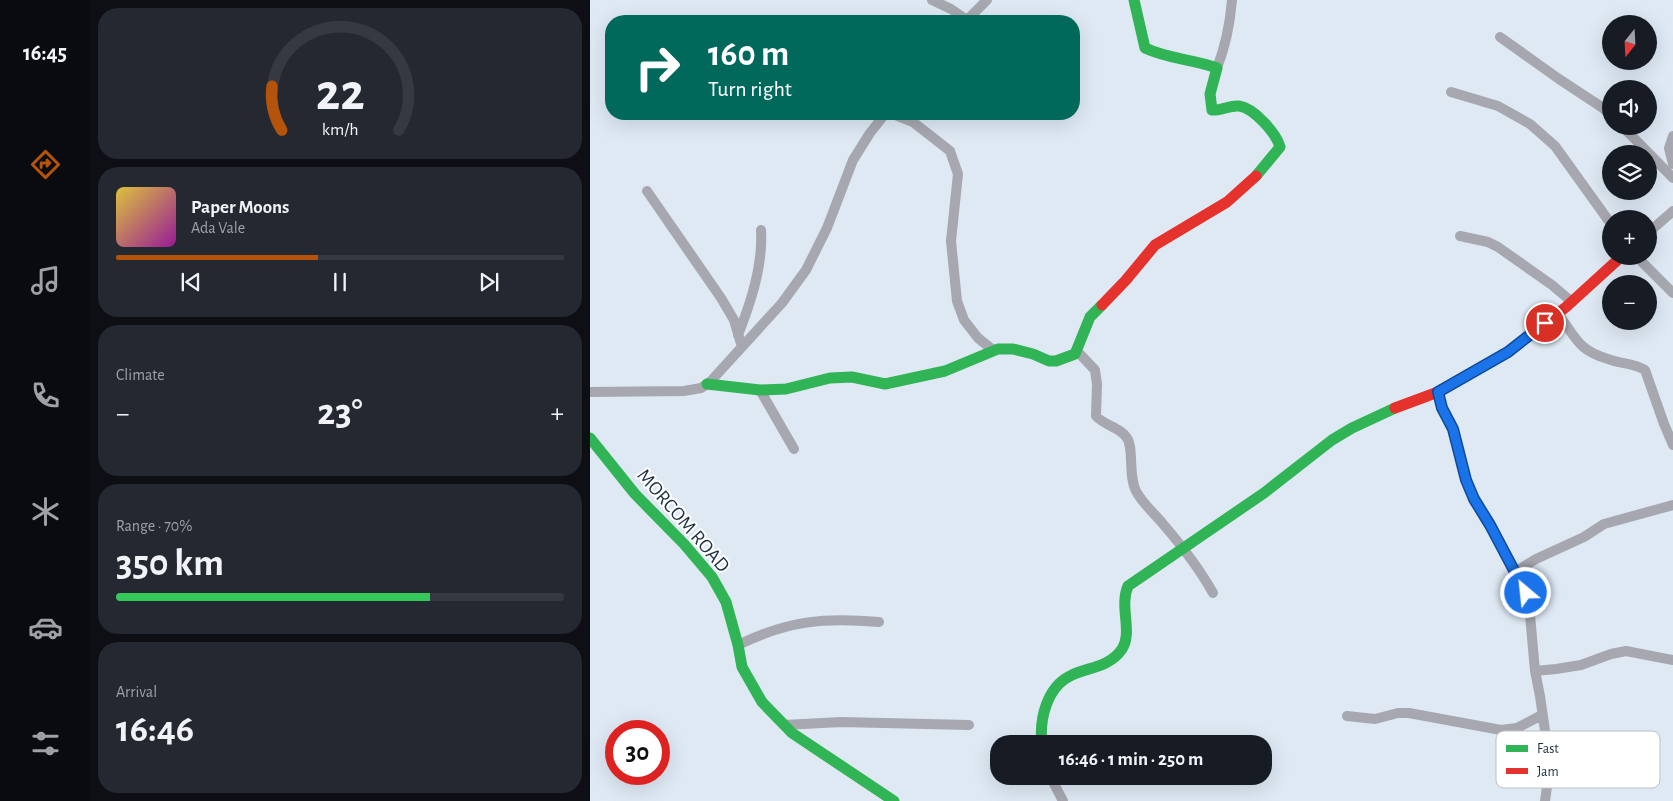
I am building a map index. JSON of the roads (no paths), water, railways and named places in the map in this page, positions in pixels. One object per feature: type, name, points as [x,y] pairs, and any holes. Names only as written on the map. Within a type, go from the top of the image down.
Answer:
[{"type":"street","points":[[932,0],[951,9],[958,15]]},
{"type":"street","points":[[972,15],[987,0]]},
{"type":"street","points":[[1134,0],[1145,48],[1162,54],[1198,61],[1217,68]]},
{"type":"street","points":[[706,384],[760,390],[786,389],[830,378],[852,377],[886,384],[945,371],[993,350],[1013,349],[1052,362],[1070,356],[1077,351],[1090,317],[1126,280],[1155,245],[1227,202],[1255,177],[1280,147],[1278,138],[1245,107],[1236,106],[1216,111],[1212,110],[1210,106],[1210,91],[1227,40],[1232,0]]},
{"type":"street","points":[[1500,37],[1602,107]]},
{"type":"street","points":[[1451,92],[1498,106],[1530,124],[1555,146],[1602,211]]},
{"type":"street","points":[[590,392],[674,392],[693,390],[706,384],[782,303],[806,270],[826,228],[853,160],[880,120]]},
{"type":"street","points":[[908,120],[950,151],[958,174],[951,241],[958,301],[964,320],[978,338],[993,350]]},
{"type":"street","points":[[1631,135],[1673,178]]},
{"type":"street","points":[[1673,136],[1669,148],[1673,164]]},
{"type":"street","points":[[647,191],[721,298],[734,320],[742,347]]},
{"type":"street","points":[[1657,225],[1673,212]]},
{"type":"street","points":[[738,334],[755,283],[761,241],[760,230]]},
{"type":"street","points":[[1460,236],[1488,242],[1498,247],[1552,285],[1572,302]]},
{"type":"street","points":[[1040,735],[1043,714],[1048,697],[1057,683],[1066,676],[1114,659],[1123,648],[1126,636],[1122,602],[1128,586],[1264,493],[1312,454],[1339,436],[1398,407],[1438,392],[1508,352],[1558,314],[1612,265]]},
{"type":"street","points":[[1645,265],[1673,292]]},
{"type":"street","points":[[1558,314],[1576,341],[1588,352],[1609,360],[1628,363],[1645,370],[1673,445]]},
{"type":"street","points":[[1077,351],[1095,370],[1097,384],[1096,416],[1100,421],[1122,433],[1130,443],[1130,472],[1136,491],[1202,573],[1213,593]]},
{"type":"street","points":[[760,390],[794,450]]},
{"type":"street","points":[[1438,392],[1442,408],[1453,429],[1466,480],[1474,499],[1526,593],[1545,731]]},
{"type":"street","name":"MORCOM ROAD","points":[[590,438],[635,494],[684,544],[712,577],[726,602],[742,667],[751,686],[762,702],[792,733],[894,801]]},
{"type":"street","points":[[1515,572],[1536,559],[1584,537],[1604,524],[1673,505]]},
{"type":"street","points":[[738,645],[761,634],[789,625],[825,620],[854,619],[879,622]]},
{"type":"street","points":[[1535,671],[1581,664],[1626,651],[1673,660]]},
{"type":"street","points":[[1347,716],[1375,719],[1398,713],[1409,713],[1501,730],[1517,728],[1542,715]]},
{"type":"street","points":[[784,725],[841,722],[969,724]]},
{"type":"street","points":[[1055,785],[1064,801]]},
{"type":"street","points":[[1546,801],[1547,788]]}]
